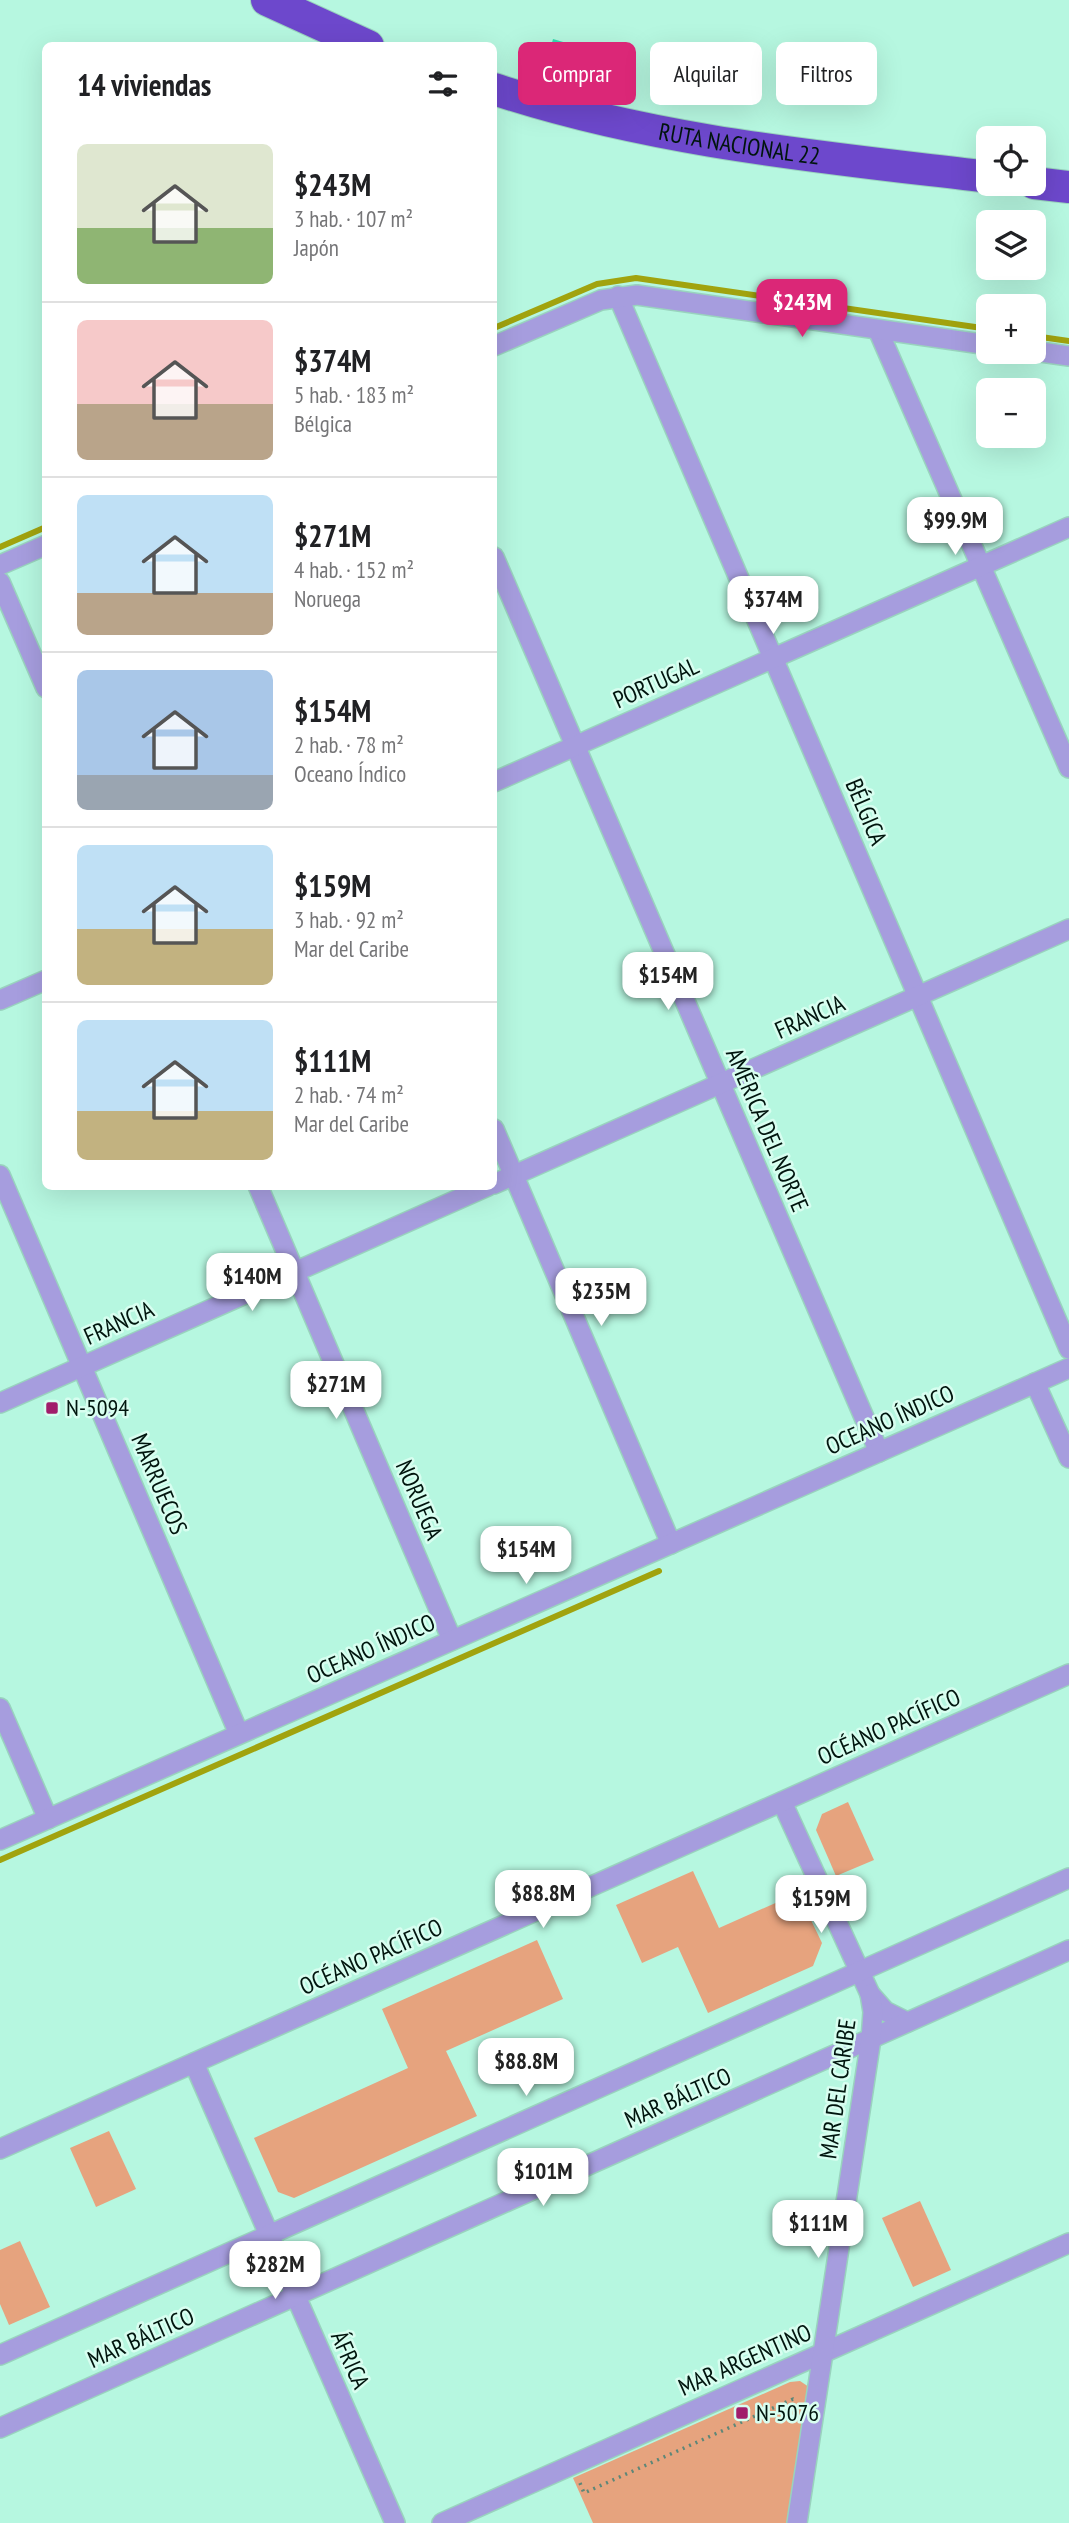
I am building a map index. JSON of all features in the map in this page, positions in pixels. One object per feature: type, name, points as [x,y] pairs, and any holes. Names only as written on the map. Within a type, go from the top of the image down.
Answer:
[{"type":"highway","points":[[267,0],[359,42]]},
{"type":"highway","name":"RUTA NACIONAL 22","points":[[497,90],[624,124],[691,138],[976,175]]},
{"type":"highway","points":[[1046,184],[1069,187]]},
{"type":"street","points":[[497,345],[585,305],[618,296],[656,297],[976,343]]},
{"type":"street","name":"BÉLGICA","points":[[618,296],[1069,1349]]},
{"type":"street","points":[[878,330],[1069,768]]},
{"type":"street","points":[[1046,353],[1069,356]]},
{"type":"street","name":"PORTUGAL","points":[[497,781],[1069,527]]},
{"type":"street","points":[[0,565],[42,547]]},
{"type":"street","name":"AMÉRICA DEL NORTE","points":[[497,564],[879,1452]]},
{"type":"street","points":[[0,582],[42,679]]},
{"type":"street","name":"FRANCIA","points":[[497,1183],[1069,929]]},
{"type":"street","points":[[0,1000],[42,982]]},
{"type":"street","points":[[497,1136],[671,1544]]},
{"type":"street","name":"MARRUECOS","points":[[0,1175],[239,1734]]},
{"type":"street","name":"NORUEGA","points":[[260,1190],[452,1640]]},
{"type":"street","name":"FRANCIA","points":[[0,1403],[479,1190]]},
{"type":"street","name":"OCEANO ÍNDICO","points":[[0,1840],[1069,1368]]},
{"type":"street","points":[[1035,1383],[1069,1458]]},
{"type":"street","name":"OCÉANO PACÍFICO","points":[[0,2148],[1069,1674]]},
{"type":"street","points":[[0,1708],[48,1819]]},
{"type":"street","name":"MAR DEL CARIBE","points":[[782,1801],[870,1994],[873,2012],[825,2352],[797,2523]]},
{"type":"street","name":"MAR BÁLTICO","points":[[0,2355],[1069,1878]]},
{"type":"street","name":"MAR BÁLTICO","points":[[0,2428],[1069,1950]]},
{"type":"street","name":"MAR DEL CARIBE","points":[[870,1994],[885,2011],[907,2022]]},
{"type":"street","name":"ÁFRICA","points":[[194,2063],[395,2523]]},
{"type":"street","name":"MAR ARGENTINO","points":[[442,2523],[1069,2243]]},
{"type":"path","points":[[576,2483],[579,2482],[584,2493],[793,2399],[801,2404]]},
{"type":"shaded area","points":[[848,1802],[874,1860],[836,1876],[816,1830],[822,1814]]},
{"type":"shaded area","points":[[693,1871],[719,1928],[798,1893],[822,1943],[813,1966],[708,2013],[678,1947],[642,1963],[616,1905]]},
{"type":"shaded area","points":[[537,1940],[563,1999],[446,2051],[477,2116],[294,2198],[278,2192],[254,2138],[408,2068],[382,2009]]},
{"type":"shaded area","points":[[109,2131],[136,2189],[96,2207],[70,2148]]},
{"type":"shaded area","points":[[920,2201],[951,2270],[913,2287],[882,2218]]},
{"type":"shaded area","points":[[20,2241],[50,2307],[9,2325],[0,2304],[0,2250]]},
{"type":"shaded area","points":[[800,2381],[809,2387],[790,2523],[593,2523],[573,2478],[790,2382]]},
{"type":"waterway","points":[[497,327],[597,284],[636,278],[976,327]]},
{"type":"waterway","points":[[1046,338],[1069,341]]},
{"type":"waterway","points":[[0,547],[42,529]]},
{"type":"waterway","points":[[0,1860],[659,1571]]},
{"type":"place","name":"N-5094","points":[[52,1408]]},
{"type":"place","name":"N-5076","points":[[742,2413]]}]
